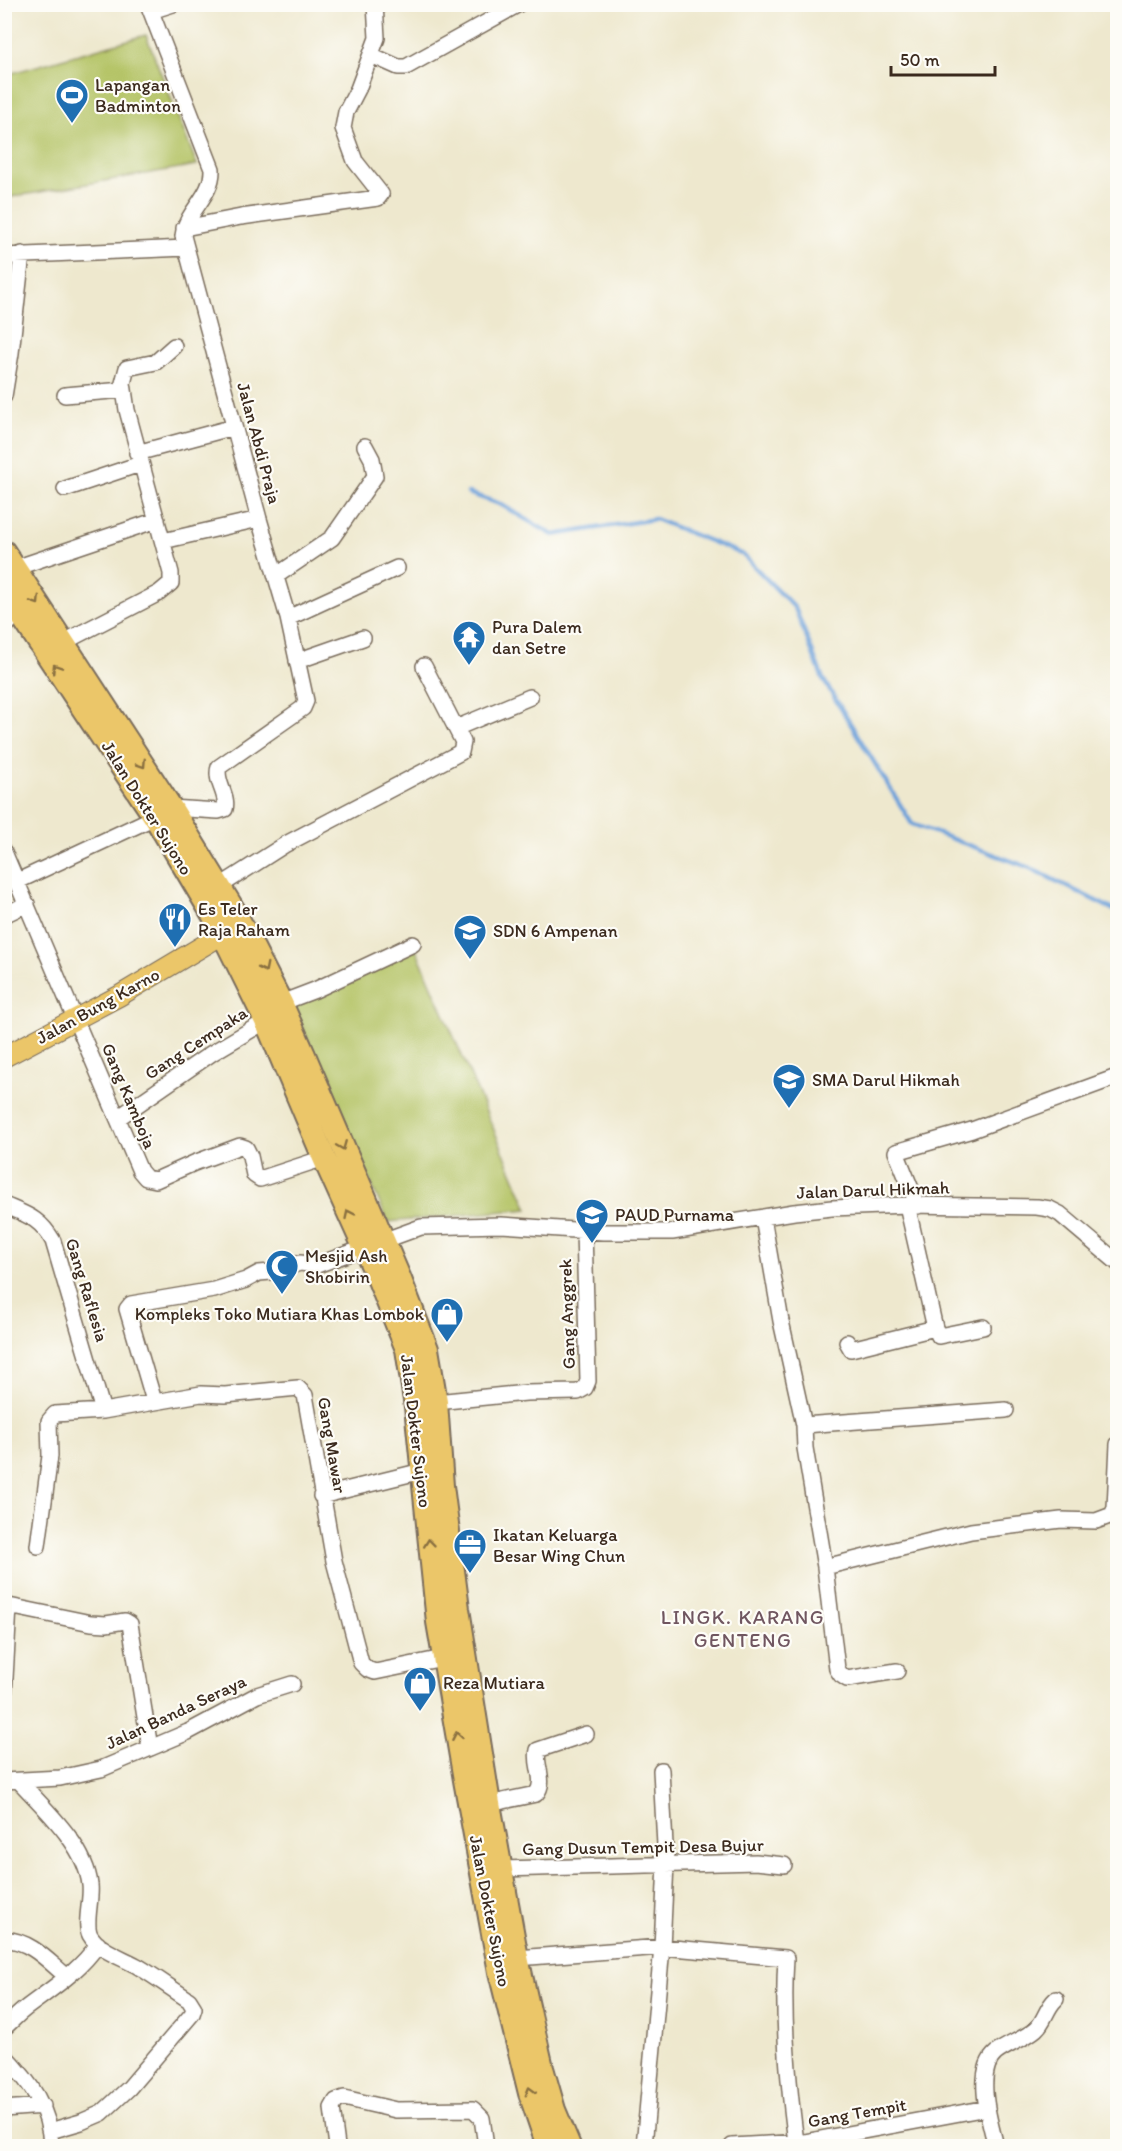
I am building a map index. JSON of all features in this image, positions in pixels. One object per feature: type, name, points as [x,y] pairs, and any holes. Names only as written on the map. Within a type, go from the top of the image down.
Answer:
[{"type":"highway","points":[[10,560],[64,642],[85,696]]},
{"type":"highway","name":"Jalan Dokter Sujono","points":[[4,589],[12,620],[85,696],[163,813],[230,930],[324,1158],[373,1244],[407,1349],[416,1407],[432,1575],[443,1658],[475,1778],[500,1972],[530,2093],[548,2146]]},
{"type":"highway","points":[[163,813],[220,886],[230,930],[281,1003],[373,1244],[406,1295],[427,1349],[436,1402],[442,1486],[458,1610],[475,1778],[489,1804],[517,1958],[545,2079],[554,2110],[569,2146]]},
{"type":"main road","name":"Jalan Bung Karno","points":[[4,1057],[77,1019],[230,930]]},
{"type":"street","points":[[173,4],[149,8],[212,169],[212,180],[184,228]]},
{"type":"street","points":[[184,228],[241,216],[378,198],[381,194],[356,161],[343,128],[346,112],[358,89],[379,59],[375,4]]},
{"type":"street","points":[[379,59],[398,67],[406,67],[519,4]]},
{"type":"street","name":"Jalan Abdi Praja","points":[[163,813],[225,809],[226,801],[217,775],[219,767],[303,708],[306,701],[288,618],[186,248],[184,228]]},
{"type":"street","points":[[4,256],[186,248]]},
{"type":"street","points":[[4,396],[22,254]]},
{"type":"street","points":[[64,642],[171,584],[172,578],[163,541],[138,459],[123,390],[127,368],[156,362],[174,346]]},
{"type":"street","points":[[65,395],[123,390]]},
{"type":"street","points":[[65,489],[138,459],[234,428]]},
{"type":"street","points":[[276,576],[332,538],[347,517],[375,476],[372,459],[365,446]]},
{"type":"street","points":[[163,541],[259,519]]},
{"type":"street","points":[[10,560],[157,520]]},
{"type":"street","points":[[288,618],[397,568]]},
{"type":"street","points":[[297,661],[363,638]]},
{"type":"street","points":[[220,886],[286,844],[461,752],[463,742],[424,666]]},
{"type":"street","points":[[456,728],[530,697]]},
{"type":"street","points":[[18,881],[163,813]]},
{"type":"street","name":"Gang Kamboja","points":[[4,852],[141,1173],[148,1179],[156,1180],[238,1146],[246,1148],[254,1175],[260,1179],[324,1158]]},
{"type":"street","points":[[4,915],[27,904]]},
{"type":"street","points":[[281,1003],[315,990],[412,944]]},
{"type":"street","name":"Gang Cempaka","points":[[118,1118],[212,1053],[266,1021]]},
{"type":"street","points":[[983,1327],[939,1336],[935,1328],[912,1205],[896,1152],[972,1130],[1114,1078]]},
{"type":"street","name":"Gang Raflesia","points":[[4,1204],[45,1227],[53,1241],[103,1411]]},
{"type":"street","name":"Jalan Darul Hikmah","points":[[154,1401],[127,1309],[131,1304],[214,1290],[246,1280],[259,1273],[300,1263],[317,1265],[407,1230],[421,1227],[501,1225],[672,1232],[832,1208],[912,1205],[1037,1207],[1050,1209],[1060,1214],[1118,1263]]},
{"type":"street","points":[[763,1218],[781,1321],[804,1425],[805,1448],[825,1567],[836,1666],[839,1673],[847,1679],[897,1671]]},
{"type":"street","name":"Gang Anggrek","points":[[436,1402],[526,1393],[578,1392],[585,1388],[588,1381],[584,1230]]},
{"type":"street","points":[[847,1342],[851,1349],[935,1328]]},
{"type":"street","name":"Gang Mawar","points":[[38,1546],[50,1456],[49,1421],[56,1413],[103,1411],[201,1394],[225,1395],[300,1389],[305,1397],[334,1561],[363,1665],[375,1672],[443,1658]]},
{"type":"street","points":[[804,1425],[1006,1410]]},
{"type":"street","points":[[825,1567],[971,1531],[1061,1520],[1096,1521],[1107,1518],[1113,1515],[1118,1444]]},
{"type":"street","points":[[321,1496],[422,1471]]},
{"type":"street","points":[[4,1696],[7,1606],[91,1623],[106,1624],[124,1621],[130,1623],[150,1748]]},
{"type":"street","name":"Jalan Banda Seraya","points":[[12,1781],[60,1778],[101,1769],[188,1732],[257,1695],[292,1684]]},
{"type":"street","points":[[489,1804],[536,1794],[541,1785],[538,1750],[586,1734]]},
{"type":"street","points":[[644,2146],[662,1947],[666,1864],[662,1770]]},
{"type":"street","points":[[4,2055],[37,2094],[43,2106],[50,2139],[102,2113],[129,2088],[194,2012],[189,2000],[139,1966],[98,1944],[89,1934],[87,1924],[91,1894],[84,1863],[57,1823],[12,1781]]},
{"type":"street","name":"Gang Dusun Tempit Desa Bujur","points":[[502,1869],[756,1862],[784,1866]]},
{"type":"street","points":[[4,1939],[18,1940],[28,1945],[66,1976]]},
{"type":"street","points":[[4,2028],[91,1954],[98,1944]]},
{"type":"street","points":[[517,1958],[662,1947],[786,1958],[783,1993],[791,2107],[802,2143]]},
{"type":"street","points":[[996,2146],[987,2108],[985,2083],[989,2062],[998,2052],[1041,2025],[1050,2004],[1056,1999]]},
{"type":"street","points":[[337,2146],[332,2108],[336,2100],[344,2098],[396,2110],[473,2109],[482,2118],[486,2146]]},
{"type":"street","points":[[4,2109],[43,2106]]},
{"type":"street","name":"Gang Tempit","points":[[732,2146],[802,2143],[987,2108]]},
{"type":"green space","points":[[146,35],[197,165],[5,198],[5,75]]},
{"type":"green space","points":[[416,949],[528,1209],[388,1222],[292,1004]]},
{"type":"waterway","points":[[468,493],[500,504],[553,535],[655,519],[742,554],[795,608],[823,679],[912,824],[1028,867],[1118,912]]},
{"type":"place","name":"Lapangan Badminton","points":[[72,124]]},
{"type":"place","name":"Pura Dalem dan Setre","points":[[469,666]]},
{"type":"place","name":"Es Teler Raja Raham","points":[[175,948]]},
{"type":"place","name":"SDN 6 Ampenan","points":[[470,960]]},
{"type":"place","name":"SMA Darul Hikmah","points":[[789,1109]]},
{"type":"place","name":"PAUD Purnama","points":[[592,1244]]},
{"type":"place","name":"Mesjid Ash Shobirin","points":[[282,1295]]},
{"type":"place","name":"Kompleks Toko Mutiara Khas Lombok","points":[[447,1343]]},
{"type":"place","name":"Ikatan Keluarga Besar Wing Chun","points":[[470,1574]]},
{"type":"place","name":"Reza Mutiara","points":[[420,1712]]},
{"type":"district","name":"LINGK. KARANG GENTENG","points":[[743,1628]]}]
